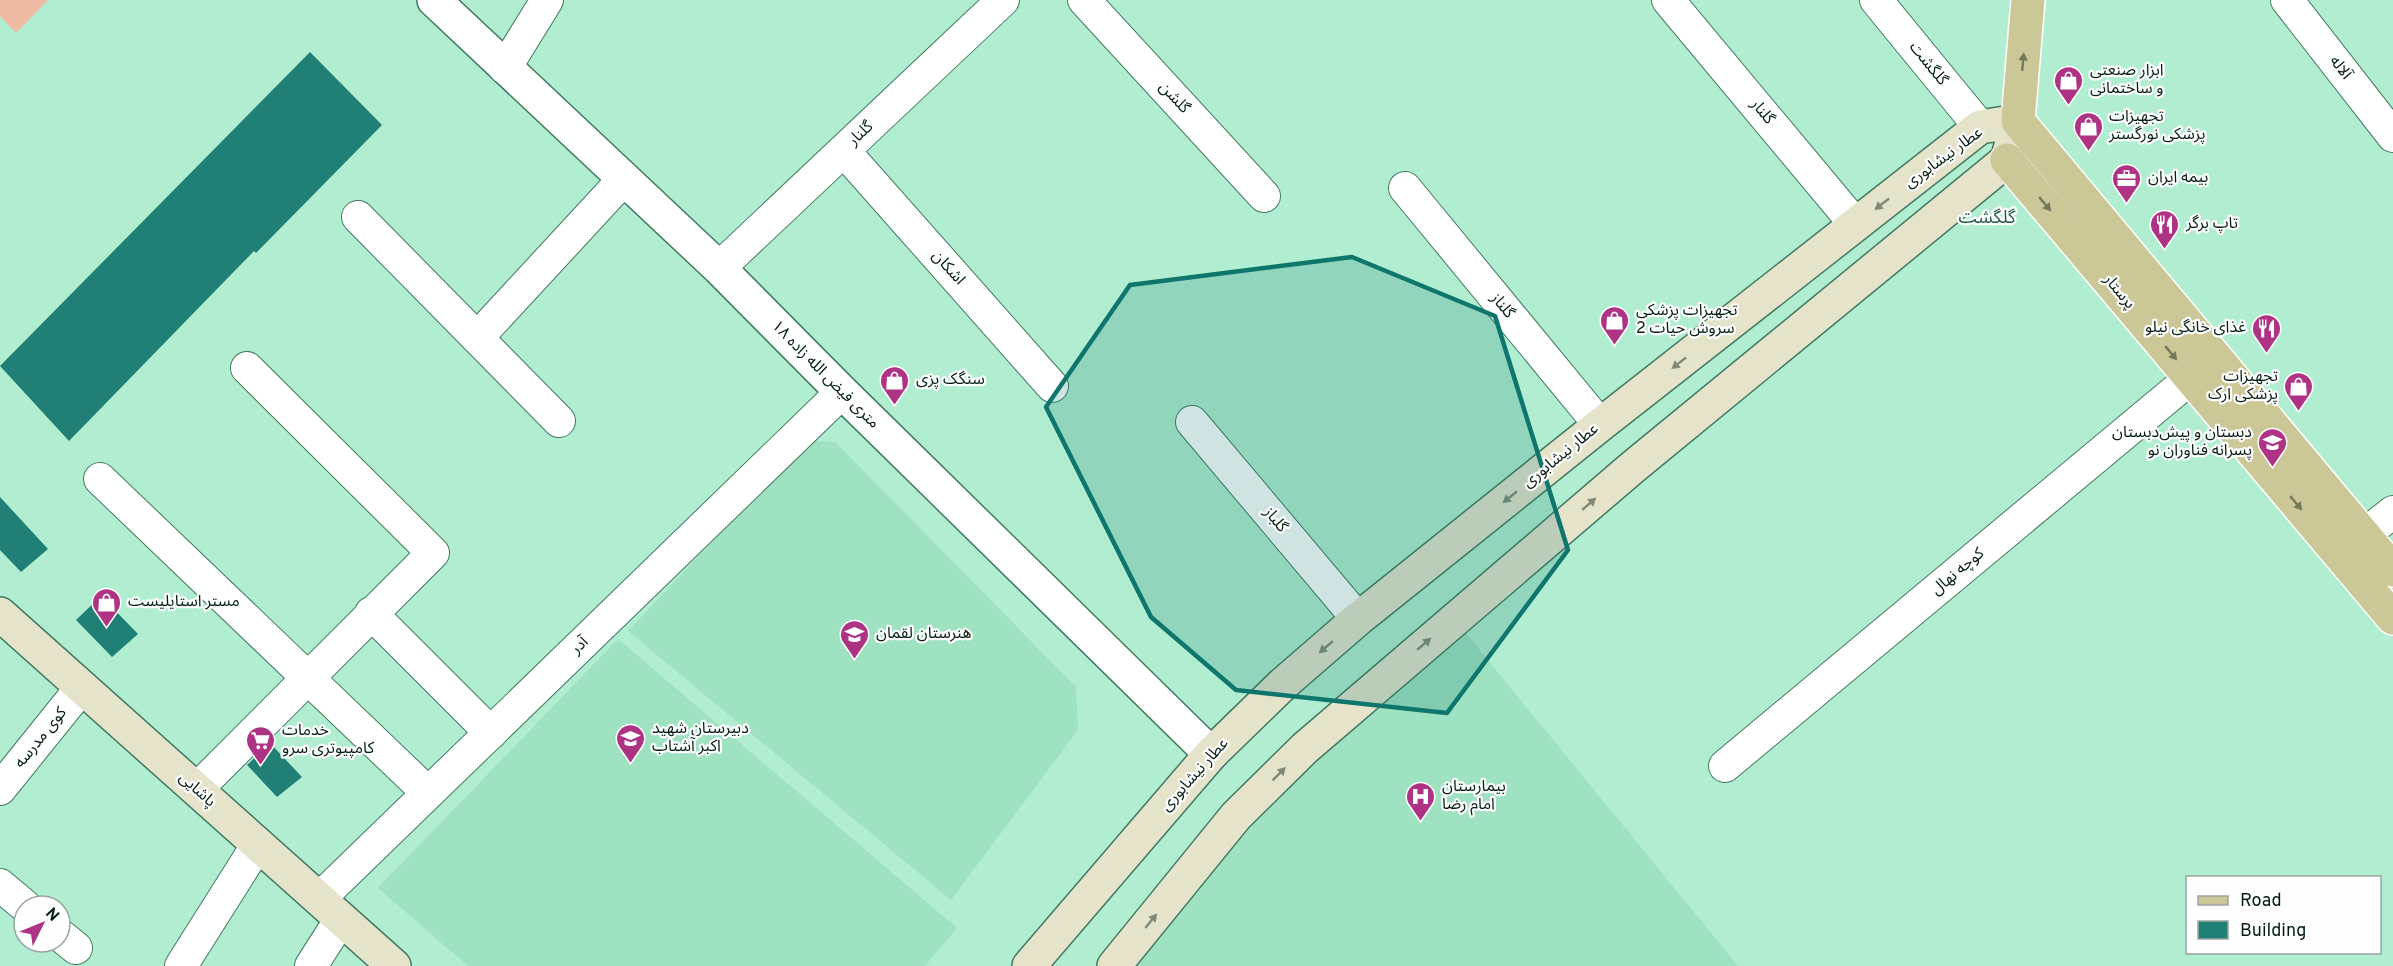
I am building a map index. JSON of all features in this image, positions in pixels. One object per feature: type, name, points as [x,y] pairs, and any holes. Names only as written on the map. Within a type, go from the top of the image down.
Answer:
[{"type":"main road","points":[[1114,966],[1236,816],[1305,748],[1633,467],[2007,160],[2018,121],[2028,0]]},
{"type":"main road","name":"عطار نیشابوری","points":[[1029,966],[1211,754],[1283,684],[1358,619],[1600,425],[1980,127],[2018,121]]},
{"type":"main road","name":"پرستار","points":[[2018,121],[2393,570]]},
{"type":"main road","name":"پرستار","points":[[2007,160],[2393,618]]},
{"type":"main road","name":"پاشایی","points":[[0,614],[394,966]]},
{"type":"street","name":"۱۸ متری فیض الله زاده","points":[[434,0],[719,268],[1211,754]]},
{"type":"street","points":[[505,68],[547,0]]},
{"type":"street","name":"گلنار","points":[[719,268],[1003,0]]},
{"type":"street","name":"گلشن","points":[[1084,0],[1264,196]]},
{"type":"street","name":"گلنار","points":[[1668,0],[1855,224]]},
{"type":"street","name":"گلگشت","points":[[1876,0],[1980,127]]},
{"type":"street","name":"آلاله","points":[[2287,0],[2393,136]]},
{"type":"street","name":"اشکان","points":[[844,151],[1052,386]]},
{"type":"street","points":[[477,338],[624,179]]},
{"type":"street","name":"گلناز","points":[[1405,188],[1600,425]]},
{"type":"street","points":[[358,217],[559,421]]},
{"type":"street","points":[[197,789],[433,553],[247,368]]},
{"type":"street","name":"کوچه نهال","points":[[1725,766],[2192,377]]},
{"type":"street","name":"آدر","points":[[311,966],[330,909],[428,793],[842,392]]},
{"type":"street","name":"گلباز","points":[[1192,422],[1358,619]]},
{"type":"street","points":[[100,479],[428,793]]},
{"type":"street","points":[[2364,535],[2393,513]]},
{"type":"street","points":[[371,613],[491,733]]},
{"type":"street","name":"کوی مدرسه","points":[[0,789],[82,687]]},
{"type":"street","points":[[181,966],[258,844]]},
{"type":"street","points":[[0,885],[12,895]]},
{"type":"highlighted area","points":[[1352,257],[1495,316],[1568,550],[1447,713],[1236,690],[1151,617],[1046,407],[1130,285]]},
{"type":"shaded area","points":[[0,0],[48,0],[16,33],[0,16]]},
{"type":"shaded area","name":"هنرستان لقمان","points":[[808,440],[835,442],[1076,687],[1078,730],[951,900],[628,631]]},
{"type":"shaded area","name":"بیمارستان امام رضا","points":[[1447,610],[1738,966],[1113,966]]},
{"type":"shaded area","name":"دبیرستان شهید اکبر آشتاب","points":[[618,639],[957,928],[925,966],[468,966],[378,888]]},
{"type":"building","points":[[310,52],[382,125],[256,253],[254,251],[69,441],[0,366]]},
{"type":"building","points":[[0,497],[48,549],[21,572],[0,550]]},
{"type":"building","name":"مستر استایلیست","points":[[101,596],[138,634],[112,657],[76,620]]},
{"type":"building","name":"خدمات کامپیوتری سرو","points":[[270,743],[302,777],[277,797],[247,765]]},
{"type":"place","name":"ابزار صنعتی و ساختمانی","points":[[2069,106]]},
{"type":"place","name":"تجهیزات پزشکی نورگستر","points":[[2088,152]]},
{"type":"place","name":"بیمه ایران","points":[[2127,204]]},
{"type":"place","name":"تاپ برگر","points":[[2165,250]]},
{"type":"place","name":"تجهیزات پزشکی سروش حیات 2","points":[[1615,346]]},
{"type":"place","name":"غذای خانگی نیلو","points":[[2267,354]]},
{"type":"place","name":"سنگک پزی","points":[[895,406]]},
{"type":"place","name":"تجهیزات پزشکی ارک","points":[[2299,412]]},
{"type":"place","name":"دبستان و پیش‌دبستان پسرانه فناوران نو","points":[[2273,468]]},
{"type":"place","name":"مستر استایلیست","points":[[107,628]]},
{"type":"place","name":"هنرستان لقمان","points":[[855,660]]},
{"type":"place","name":"دبیرستان شهید اکبر آشتاب","points":[[631,764]]},
{"type":"place","name":"خدمات کامپیوتری سرو","points":[[261,766]]},
{"type":"place","name":"بیمارستان امام رضا","points":[[1421,822]]},
{"type":"district","name":"گلگشت","points":[[1987,218]]}]
